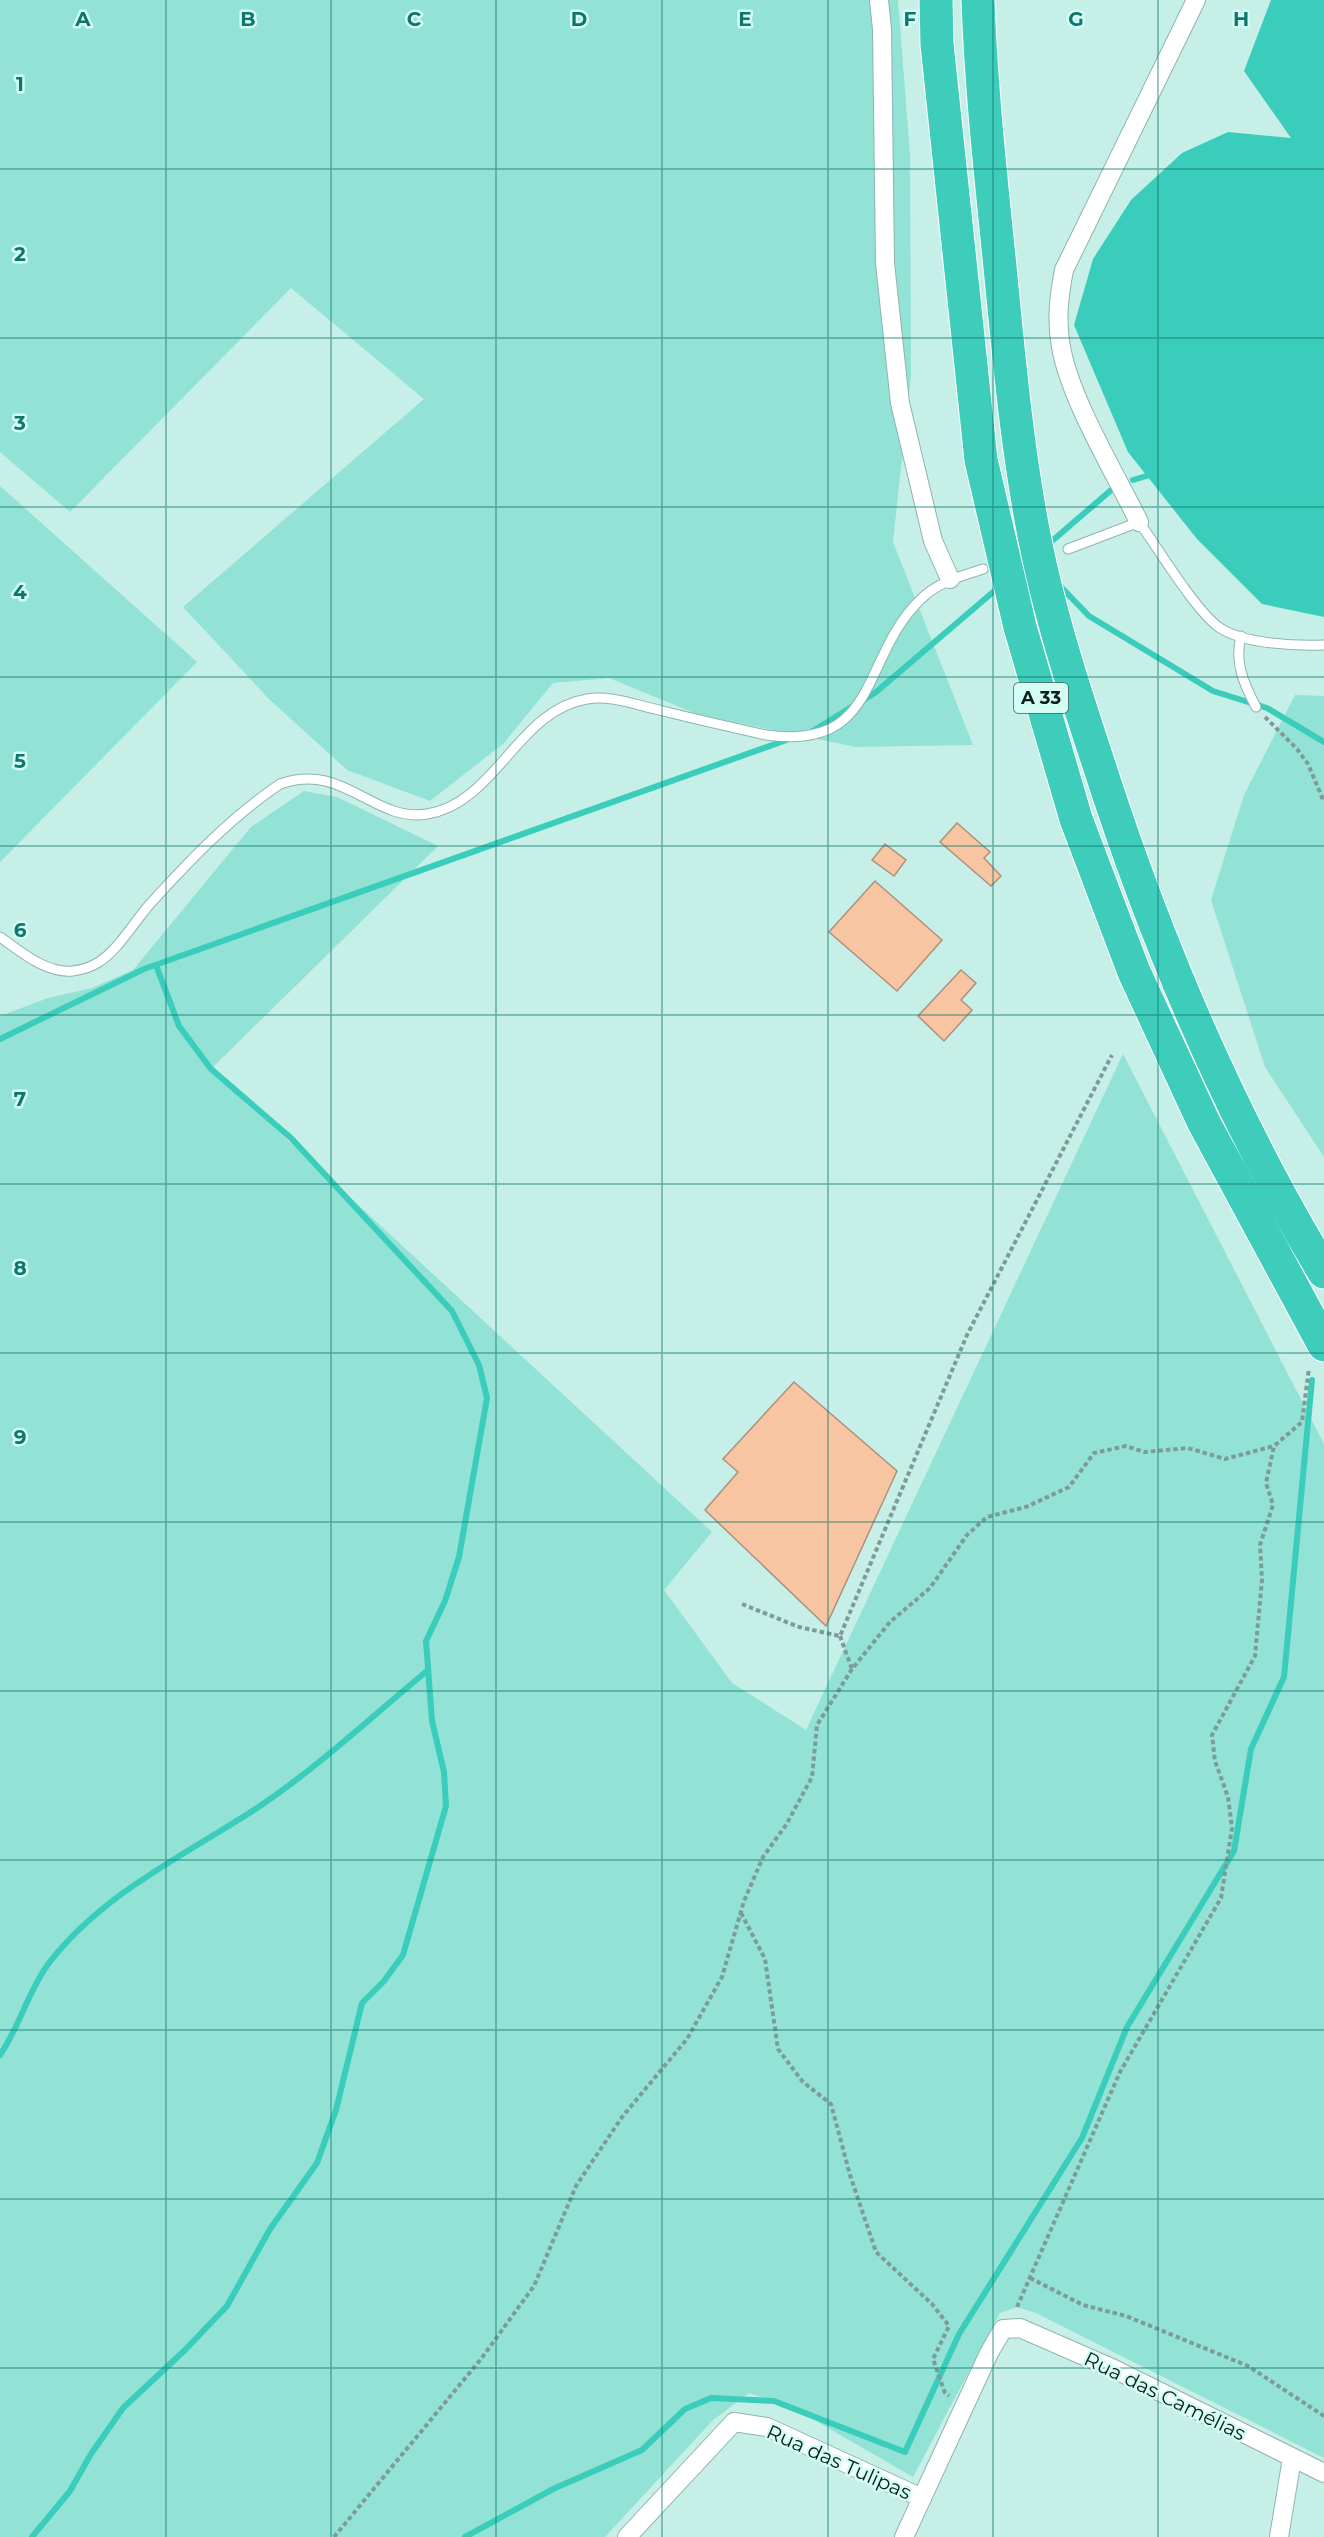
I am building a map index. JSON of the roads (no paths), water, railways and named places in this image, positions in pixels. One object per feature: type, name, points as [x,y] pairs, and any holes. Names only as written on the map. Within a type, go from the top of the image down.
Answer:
[{"type":"highway","name":"A 33","points":[[936,0],[937,44],[981,460],[1020,627],[1069,796],[1134,972],[1316,1357]]},
{"type":"highway","name":"A 33","points":[[978,0],[981,70],[1009,358],[1035,540],[1072,684],[1132,866],[1206,1051],[1289,1215],[1324,1272]]},
{"type":"street","points":[[879,0],[883,40],[885,263],[900,403],[933,541],[950,579]]},
{"type":"street","points":[[1139,522],[1075,391],[1061,348],[1058,300],[1064,270],[1196,0]]},
{"type":"street","name":"Rua das Camélias","points":[[922,2498],[1003,2329],[1020,2328],[1114,2369],[1324,2473]]},
{"type":"street","name":"Rua das Tulipas","points":[[627,2537],[734,2422],[767,2427],[922,2498]]},
{"type":"street","points":[[1279,2537],[1292,2458]]},
{"type":"street","points":[[904,2537],[922,2498]]},
{"type":"lane","points":[[1068,549],[1139,522],[1203,613],[1222,629],[1241,636],[1296,646],[1324,645]]},
{"type":"lane","points":[[0,937],[36,961],[53,969],[71,971],[89,967],[100,961],[117,944],[202,849],[280,784],[296,778],[314,777],[332,782],[357,795],[407,814],[426,815],[458,803],[476,789],[556,711],[586,699],[614,700],[766,735],[785,738],[816,736],[831,730],[853,712],[909,613],[922,598],[950,579],[983,569]]},
{"type":"lane","points":[[1241,636],[1237,651],[1239,667],[1256,708]]},
{"type":"waterway","points":[[1133,480],[1153,474]]},
{"type":"waterway","points":[[1052,541],[1117,485]]},
{"type":"waterway","points":[[862,701],[876,692],[999,587]]},
{"type":"waterway","points":[[1061,587],[1089,616],[1213,691],[1267,708],[1324,742]]},
{"type":"waterway","points":[[813,731],[853,706]]},
{"type":"waterway","points":[[0,1039],[144,969],[792,738]]},
{"type":"waterway","points":[[32,2537],[70,2491],[91,2454],[123,2408],[185,2350],[227,2306],[270,2229],[317,2163],[336,2110],[362,2003],[384,1981],[403,1955],[446,1806],[444,1772],[432,1721],[426,1641],[445,1601],[459,1557],[487,1398],[479,1365],[452,1311],[291,1138],[211,1069],[179,1026],[156,965]]},
{"type":"waterway","points":[[465,2537],[553,2489],[642,2450],[685,2409],[711,2398],[774,2401],[905,2452],[959,2334],[1082,2138],[1127,2027],[1234,1851],[1251,1749],[1284,1677],[1312,1380]]},
{"type":"waterway","points":[[0,2055],[49,1963],[70,1938],[94,1916],[146,1877],[279,1793],[427,1671]]}]
